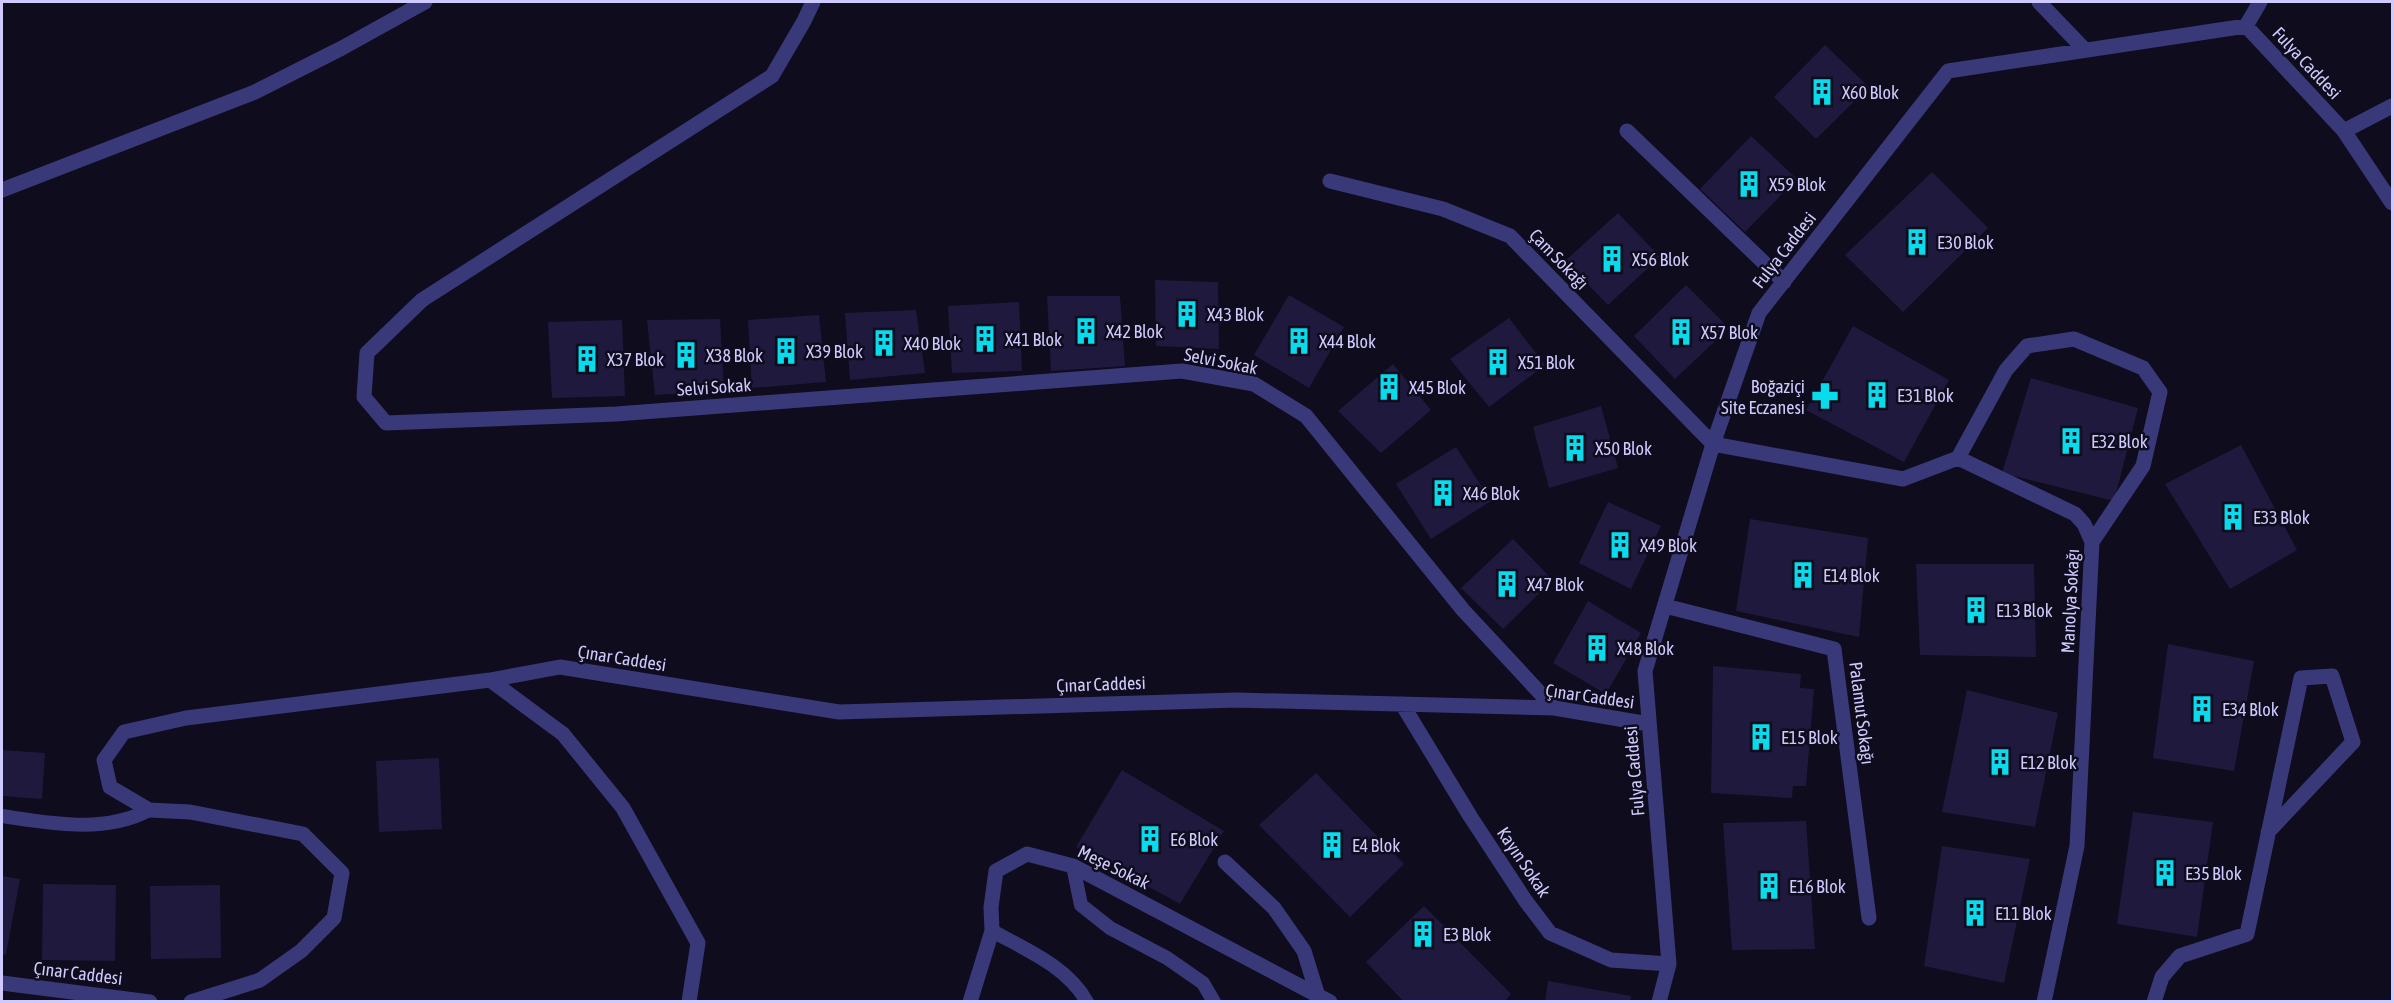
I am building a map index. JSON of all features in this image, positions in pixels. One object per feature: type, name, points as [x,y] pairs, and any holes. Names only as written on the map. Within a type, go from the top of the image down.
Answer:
[{"type":"street","points":[[2,190],[255,92],[342,48],[425,2]]},
{"type":"street","name":"Selvi Sokak","points":[[813,2],[772,76],[422,300],[367,353],[364,397],[386,423],[616,414],[1182,371],[1254,384],[1306,416],[1463,610],[1554,708]]},
{"type":"street","points":[[2039,2],[2085,51]]},
{"type":"street","points":[[2246,26],[2260,2]]},
{"type":"street","name":"Fulya Caddesi","points":[[1659,1002],[1669,964],[1645,671],[1713,444],[1759,313],[1948,71],[2246,26],[2344,131],[2392,203]]},
{"type":"street","points":[[2344,131],[2392,106]]},
{"type":"street","points":[[1627,131],[1784,282]]},
{"type":"street","name":"Çam Sokağı","points":[[1330,181],[1443,209],[1510,237],[1713,444]]},
{"type":"street","points":[[1713,444],[1903,479],[1958,458],[2006,370],[2027,346],[2074,339],[2143,368],[2160,392],[2143,466],[2092,542]]},
{"type":"street","name":"Manolya Sokağı","points":[[1958,458],[2075,514],[2084,524],[2092,542],[2078,846],[2044,1002]]},
{"type":"street","name":"Palamut Sokağı","points":[[1665,606],[1834,649],[1869,918]]},
{"type":"street","name":"Çınar Caddesi","points":[[191,1002],[260,980],[302,951],[334,918],[342,873],[303,834],[190,812],[149,810],[110,788],[104,760],[124,732],[186,718],[490,680],[560,668],[839,712],[1237,700],[1554,708],[1649,724]]},
{"type":"street","points":[[2154,1002],[2162,977],[2180,956],[2247,934],[2268,832],[2301,678],[2332,676],[2353,742],[2268,832]]},
{"type":"street","points":[[490,680],[563,734],[623,808],[698,943],[689,1002]]},
{"type":"street","name":"Kayın Sokak","points":[[1402,704],[1470,816],[1525,900],[1550,933],[1611,960],[1669,964]]},
{"type":"street","name":"Meşe Sokak","points":[[970,1002],[992,931],[991,907],[996,871],[1027,854],[1073,866],[1324,997]]},
{"type":"street","points":[[1225,862],[1274,908],[1304,951],[1324,997]]},
{"type":"street","name":"Çınar Caddesi","points":[[2,983],[150,1002]]},
{"type":"lane","points":[[2,816],[71,825],[130,820],[149,810]]},
{"type":"lane","points":[[1073,866],[1081,905],[1110,928],[1167,958],[1203,983],[1214,1002]]},
{"type":"lane","points":[[992,931],[1050,963],[1083,993],[1087,1002]]},
{"type":"building","name":"X60 Blok","points":[[1825,45],[1869,87],[1816,139],[1774,97]]},
{"type":"building","name":"X59 Blok","points":[[1751,136],[1797,179],[1745,232],[1700,189]]},
{"type":"building","name":"E30 Blok","points":[[1932,172],[1988,228],[1903,312],[1845,255]]},
{"type":"building","name":"X56 Blok","points":[[1618,213],[1660,257],[1608,305],[1565,261]]},
{"type":"building","name":"X43 Blok","points":[[1155,280],[1218,282],[1219,349],[1156,346]]},
{"type":"building","name":"X57 Blok","points":[[1686,285],[1729,328],[1675,379],[1634,336]]},
{"type":"building","name":"X44 Blok","points":[[1289,295],[1344,327],[1309,388],[1254,355]]},
{"type":"building","name":"X42 Blok","points":[[1047,296],[1120,296],[1125,366],[1051,371]]},
{"type":"building","name":"X41 Blok","points":[[1019,302],[1022,371],[952,373],[948,306]]},
{"type":"building","name":"X40 Blok","points":[[916,310],[925,373],[850,380],[845,313]]},
{"type":"building","name":"X39 Blok","points":[[819,315],[826,382],[752,388],[748,320]]},
{"type":"building","name":"X51 Blok","points":[[1509,318],[1545,365],[1489,407],[1450,359]]},
{"type":"building","name":"X38 Blok","points":[[720,319],[724,391],[655,395],[647,320]]},
{"type":"building","name":"X37 Blok","points":[[622,320],[625,396],[552,398],[548,322]]},
{"type":"building","name":"E31 Blok","points":[[1853,326],[1949,380],[1904,462],[1806,410]]},
{"type":"building","name":"X45 Blok","points":[[1393,364],[1431,410],[1381,453],[1338,411]]},
{"type":"building","name":"E32 Blok","points":[[2031,378],[2138,408],[2114,501],[2002,473]]},
{"type":"building","name":"X50 Blok","points":[[1601,406],[1618,468],[1549,488],[1533,427]]},
{"type":"building","name":"E33 Blok","points":[[2241,445],[2297,550],[2230,589],[2165,484]]},
{"type":"building","name":"X46 Blok","points":[[1456,447],[1491,501],[1431,539],[1396,484]]},
{"type":"building","name":"X49 Blok","points":[[1608,502],[1661,526],[1631,589],[1579,563]]},
{"type":"building","name":"E14 Blok","points":[[1750,519],[1868,538],[1859,637],[1736,611]]},
{"type":"building","name":"X47 Blok","points":[[1513,539],[1553,580],[1503,629],[1461,588]]},
{"type":"building","name":"E13 Blok","points":[[1916,564],[2034,564],[2036,657],[1920,655]]},
{"type":"building","name":"X48 Blok","points":[[1588,601],[1641,633],[1606,694],[1553,663]]},
{"type":"building","name":"E34 Blok","points":[[2168,644],[2254,661],[2234,771],[2153,758]]},
{"type":"building","name":"E15 Blok","points":[[1713,666],[1801,674],[1800,688],[1814,689],[1806,786],[1793,786],[1792,798],[1711,793]]},
{"type":"building","name":"E12 Blok","points":[[1967,690],[2058,713],[2035,827],[1942,812]]},
{"type":"building","points":[[2,750],[45,753],[42,799],[2,796]]},
{"type":"building","points":[[439,758],[442,829],[379,832],[376,761]]},
{"type":"building","name":"E6 Blok","points":[[1122,770],[1224,831],[1180,904],[1076,847]]},
{"type":"building","name":"E4 Blok","points":[[1316,773],[1404,864],[1350,917],[1259,825]]},
{"type":"building","name":"E35 Blok","points":[[2133,812],[2213,822],[2197,937],[2117,924]]},
{"type":"building","name":"E16 Blok","points":[[1806,821],[1815,949],[1732,950],[1723,823]]},
{"type":"building","name":"E11 Blok","points":[[1942,846],[2030,859],[2004,983],[1924,966]]},
{"type":"building","points":[[2,876],[20,879],[6,955],[2,954]]},
{"type":"building","points":[[43,884],[116,885],[115,961],[42,960]]},
{"type":"building","points":[[220,885],[221,958],[151,959],[150,886]]},
{"type":"building","name":"E3 Blok","points":[[1424,906],[1511,994],[1504,1002],[1404,1002],[1366,962]]},
{"type":"building","points":[[1548,981],[1631,996],[1630,1002],[1545,1002]]},
{"type":"place","name":"X60 Blok","points":[[1822,92]]},
{"type":"place","name":"X59 Blok","points":[[1749,184]]},
{"type":"place","name":"E30 Blok","points":[[1917,242]]},
{"type":"place","name":"X56 Blok","points":[[1612,259]]},
{"type":"place","name":"X43 Blok","points":[[1187,314]]},
{"type":"place","name":"X42 Blok","points":[[1086,331]]},
{"type":"place","name":"X57 Blok","points":[[1681,332]]},
{"type":"place","name":"X41 Blok","points":[[985,339]]},
{"type":"place","name":"X44 Blok","points":[[1299,341]]},
{"type":"place","name":"X40 Blok","points":[[884,343]]},
{"type":"place","name":"X39 Blok","points":[[786,351]]},
{"type":"place","name":"X38 Blok","points":[[686,355]]},
{"type":"place","name":"X37 Blok","points":[[587,359]]},
{"type":"place","name":"X51 Blok","points":[[1498,362]]},
{"type":"place","name":"X45 Blok","points":[[1389,387]]},
{"type":"place","name":"E31 Blok","points":[[1877,395]]},
{"type":"place","name":"Boğaziçi Site Eczanesi","points":[[1825,396]]},
{"type":"place","name":"E32 Blok","points":[[2071,441]]},
{"type":"place","name":"X50 Blok","points":[[1575,448]]},
{"type":"place","name":"X46 Blok","points":[[1443,493]]},
{"type":"place","name":"E33 Blok","points":[[2233,517]]},
{"type":"place","name":"X49 Blok","points":[[1620,545]]},
{"type":"place","name":"E14 Blok","points":[[1803,575]]},
{"type":"place","name":"X47 Blok","points":[[1507,584]]},
{"type":"place","name":"E13 Blok","points":[[1976,610]]},
{"type":"place","name":"X48 Blok","points":[[1597,648]]},
{"type":"place","name":"E34 Blok","points":[[2202,709]]},
{"type":"place","name":"E15 Blok","points":[[1761,737]]},
{"type":"place","name":"E12 Blok","points":[[2000,762]]},
{"type":"place","name":"E6 Blok","points":[[1150,839]]},
{"type":"place","name":"E4 Blok","points":[[1332,845]]},
{"type":"place","name":"E35 Blok","points":[[2165,873]]},
{"type":"place","name":"E16 Blok","points":[[1769,886]]},
{"type":"place","name":"E11 Blok","points":[[1975,913]]},
{"type":"place","name":"E3 Blok","points":[[1423,934]]}]
